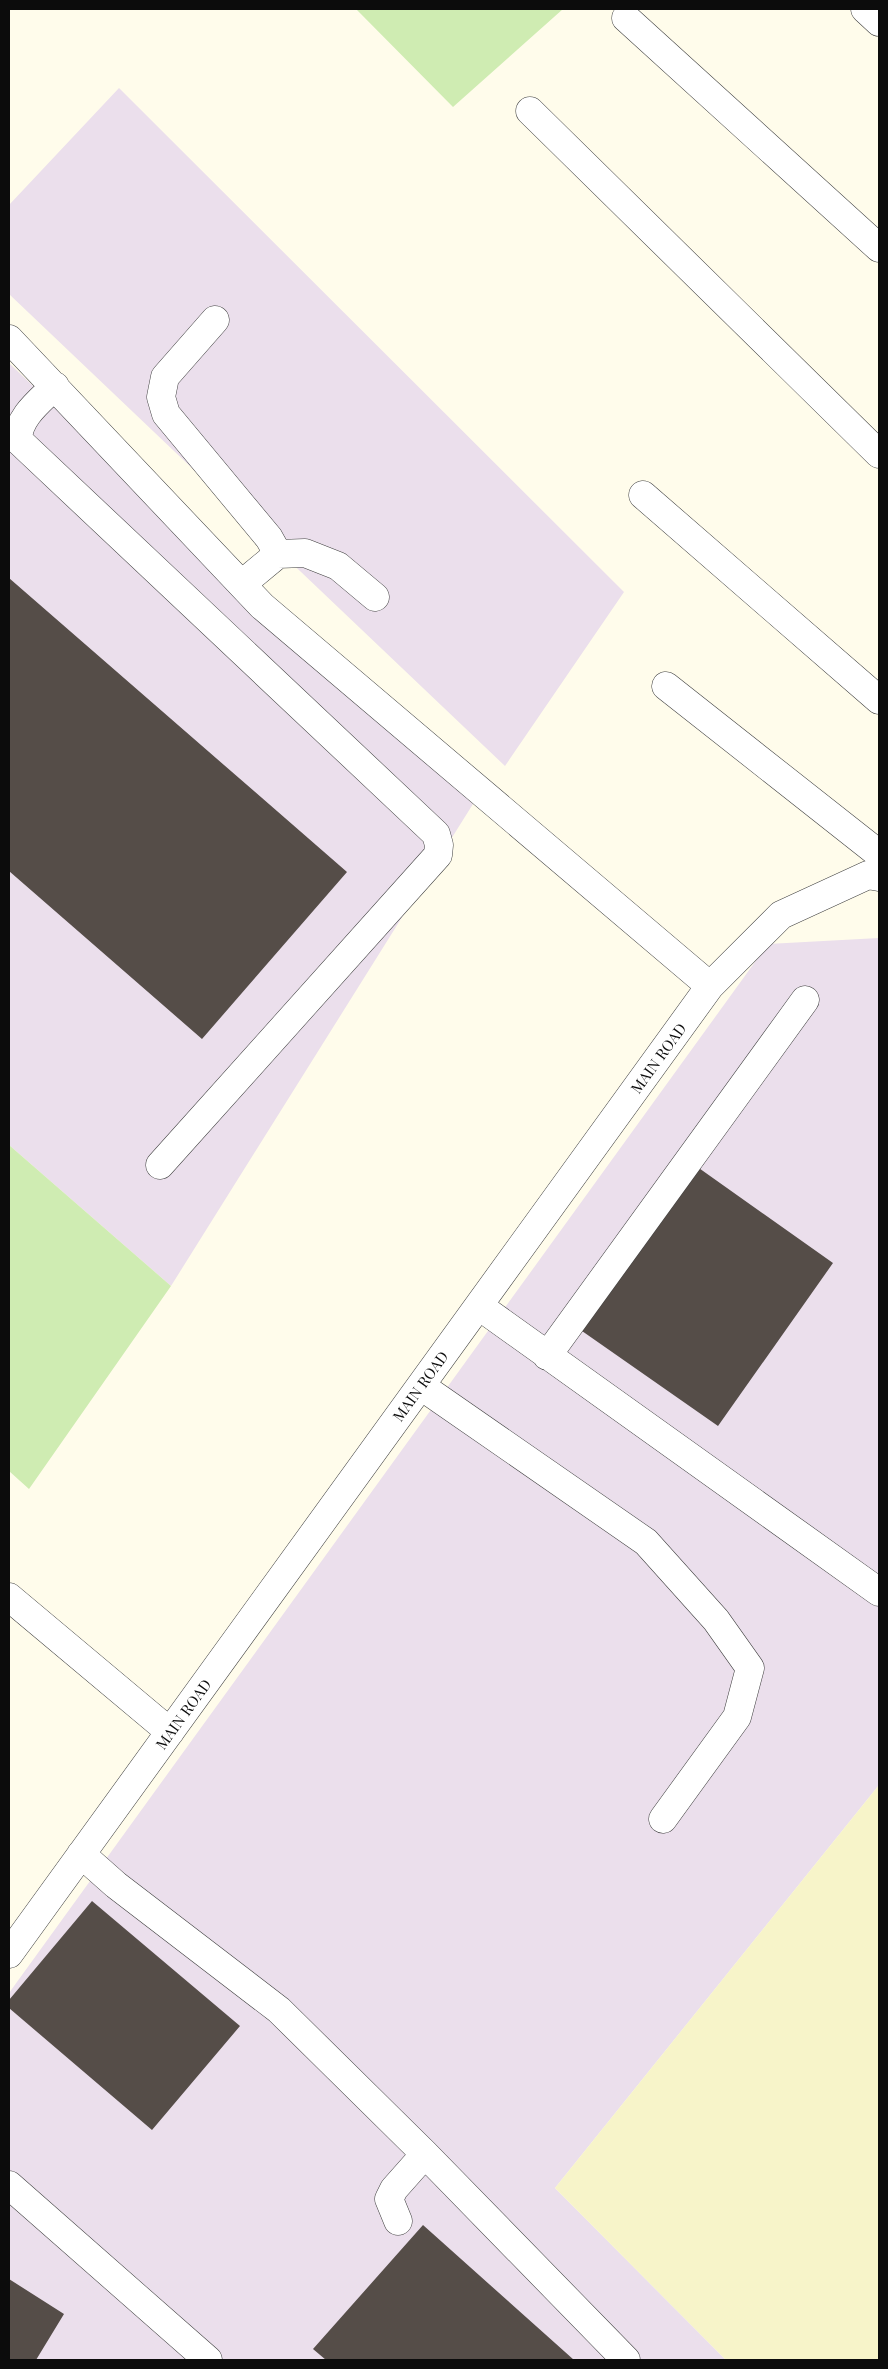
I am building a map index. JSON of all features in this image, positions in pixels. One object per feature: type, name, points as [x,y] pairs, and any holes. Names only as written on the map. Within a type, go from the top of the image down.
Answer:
[{"type":"street","points":[[865,9],[879,22]]},
{"type":"street","points":[[626,18],[879,248]]},
{"type":"street","points":[[530,110],[879,454]]},
{"type":"street","points":[[215,320],[165,377],[161,398],[166,414],[269,538],[278,554]]},
{"type":"street","points":[[9,338],[262,606],[710,986]]},
{"type":"street","points":[[55,386],[24,418],[18,430],[18,440],[436,834],[439,845],[438,854],[160,1165]]},
{"type":"street","points":[[643,495],[879,700]]},
{"type":"street","points":[[242,584],[278,554],[304,553],[338,566],[376,597]]},
{"type":"street","points":[[666,686],[876,867]]},
{"type":"street","name":"MAIN ROAD","points":[[9,1954],[710,986],[781,915],[876,867]]},
{"type":"street","points":[[547,1356],[805,1000]]},
{"type":"street","points":[[478,1306],[879,1592]]},
{"type":"street","points":[[421,1386],[646,1542],[716,1620],[750,1668],[737,1717],[663,1819]]},
{"type":"street","points":[[9,1597],[170,1732]]},
{"type":"street","points":[[81,1854],[116,1885],[279,2010],[425,2154],[626,2360]]},
{"type":"street","points":[[398,2221],[389,2199],[394,2189],[425,2154]]},
{"type":"street","points":[[9,2184],[208,2360]]},
{"type":"shaded area","points":[[119,88],[624,592],[505,766],[9,294],[9,205]]},
{"type":"shaded area","points":[[9,363],[473,804],[171,1286],[9,1145]]},
{"type":"shaded area","points":[[879,938],[879,1785],[555,2188],[726,2360],[9,2360],[9,1993],[768,944]]},
{"type":"shaded area","points":[[879,1785],[879,2360],[726,2360],[555,2188]]},
{"type":"green space","points":[[356,9],[563,9],[453,107]]},
{"type":"green space","points":[[9,1145],[171,1286],[29,1489],[9,1471]]},
{"type":"building","points":[[9,578],[347,872],[202,1039],[9,871]]},
{"type":"building","points":[[696,1166],[833,1263],[718,1426],[582,1331]]},
{"type":"building","points":[[92,1901],[240,2026],[152,2130],[9,2008],[9,2000]]},
{"type":"building","points":[[423,2225],[574,2360],[326,2360],[313,2349]]},
{"type":"building","points":[[9,2279],[64,2314],[36,2360],[9,2360]]}]
